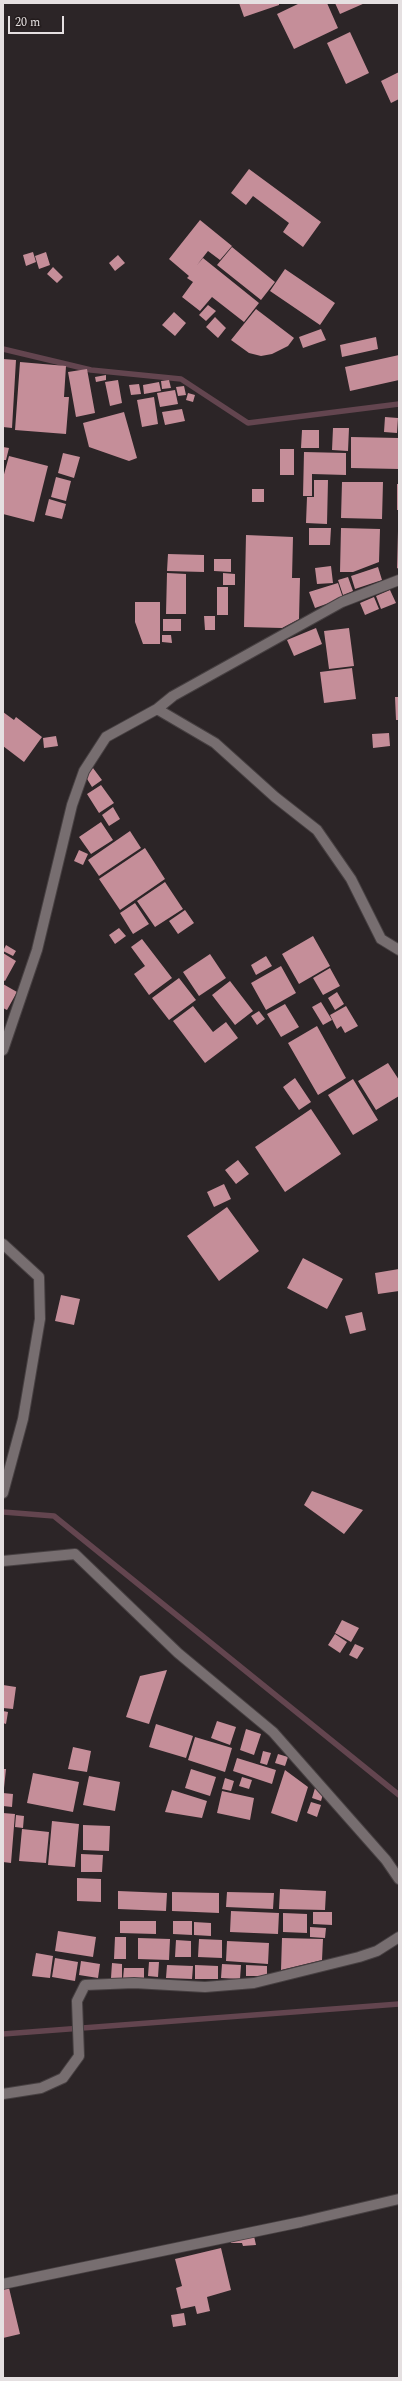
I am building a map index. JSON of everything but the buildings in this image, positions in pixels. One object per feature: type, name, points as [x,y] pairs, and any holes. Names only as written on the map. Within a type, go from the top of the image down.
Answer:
[{"type":"street","points":[[3,1050],[37,950],[72,805],[84,771],[106,737],[157,709],[172,696],[342,602],[399,580]]},
{"type":"street","points":[[157,709],[215,743],[275,797],[317,830],[351,879],[381,939],[399,950]]},
{"type":"street","points":[[3,1244],[39,1276],[40,1319],[23,1419],[3,1493]]},
{"type":"street","points":[[3,1561],[75,1554],[178,1653],[273,1732],[386,1860],[399,1879]]},
{"type":"street","points":[[3,2094],[40,2088],[63,2078],[79,2056],[77,2001],[85,1985],[134,1983],[205,1987],[254,1983],[377,1951],[399,1937]]},
{"type":"street","points":[[3,2284],[301,2222],[399,2199]]},
{"type":"waterway","points":[[3,349],[91,370],[181,379],[248,423],[399,404]]},
{"type":"waterway","points":[[3,1512],[54,1516],[399,1795]]},
{"type":"waterway","points":[[3,2034],[399,2004]]}]
